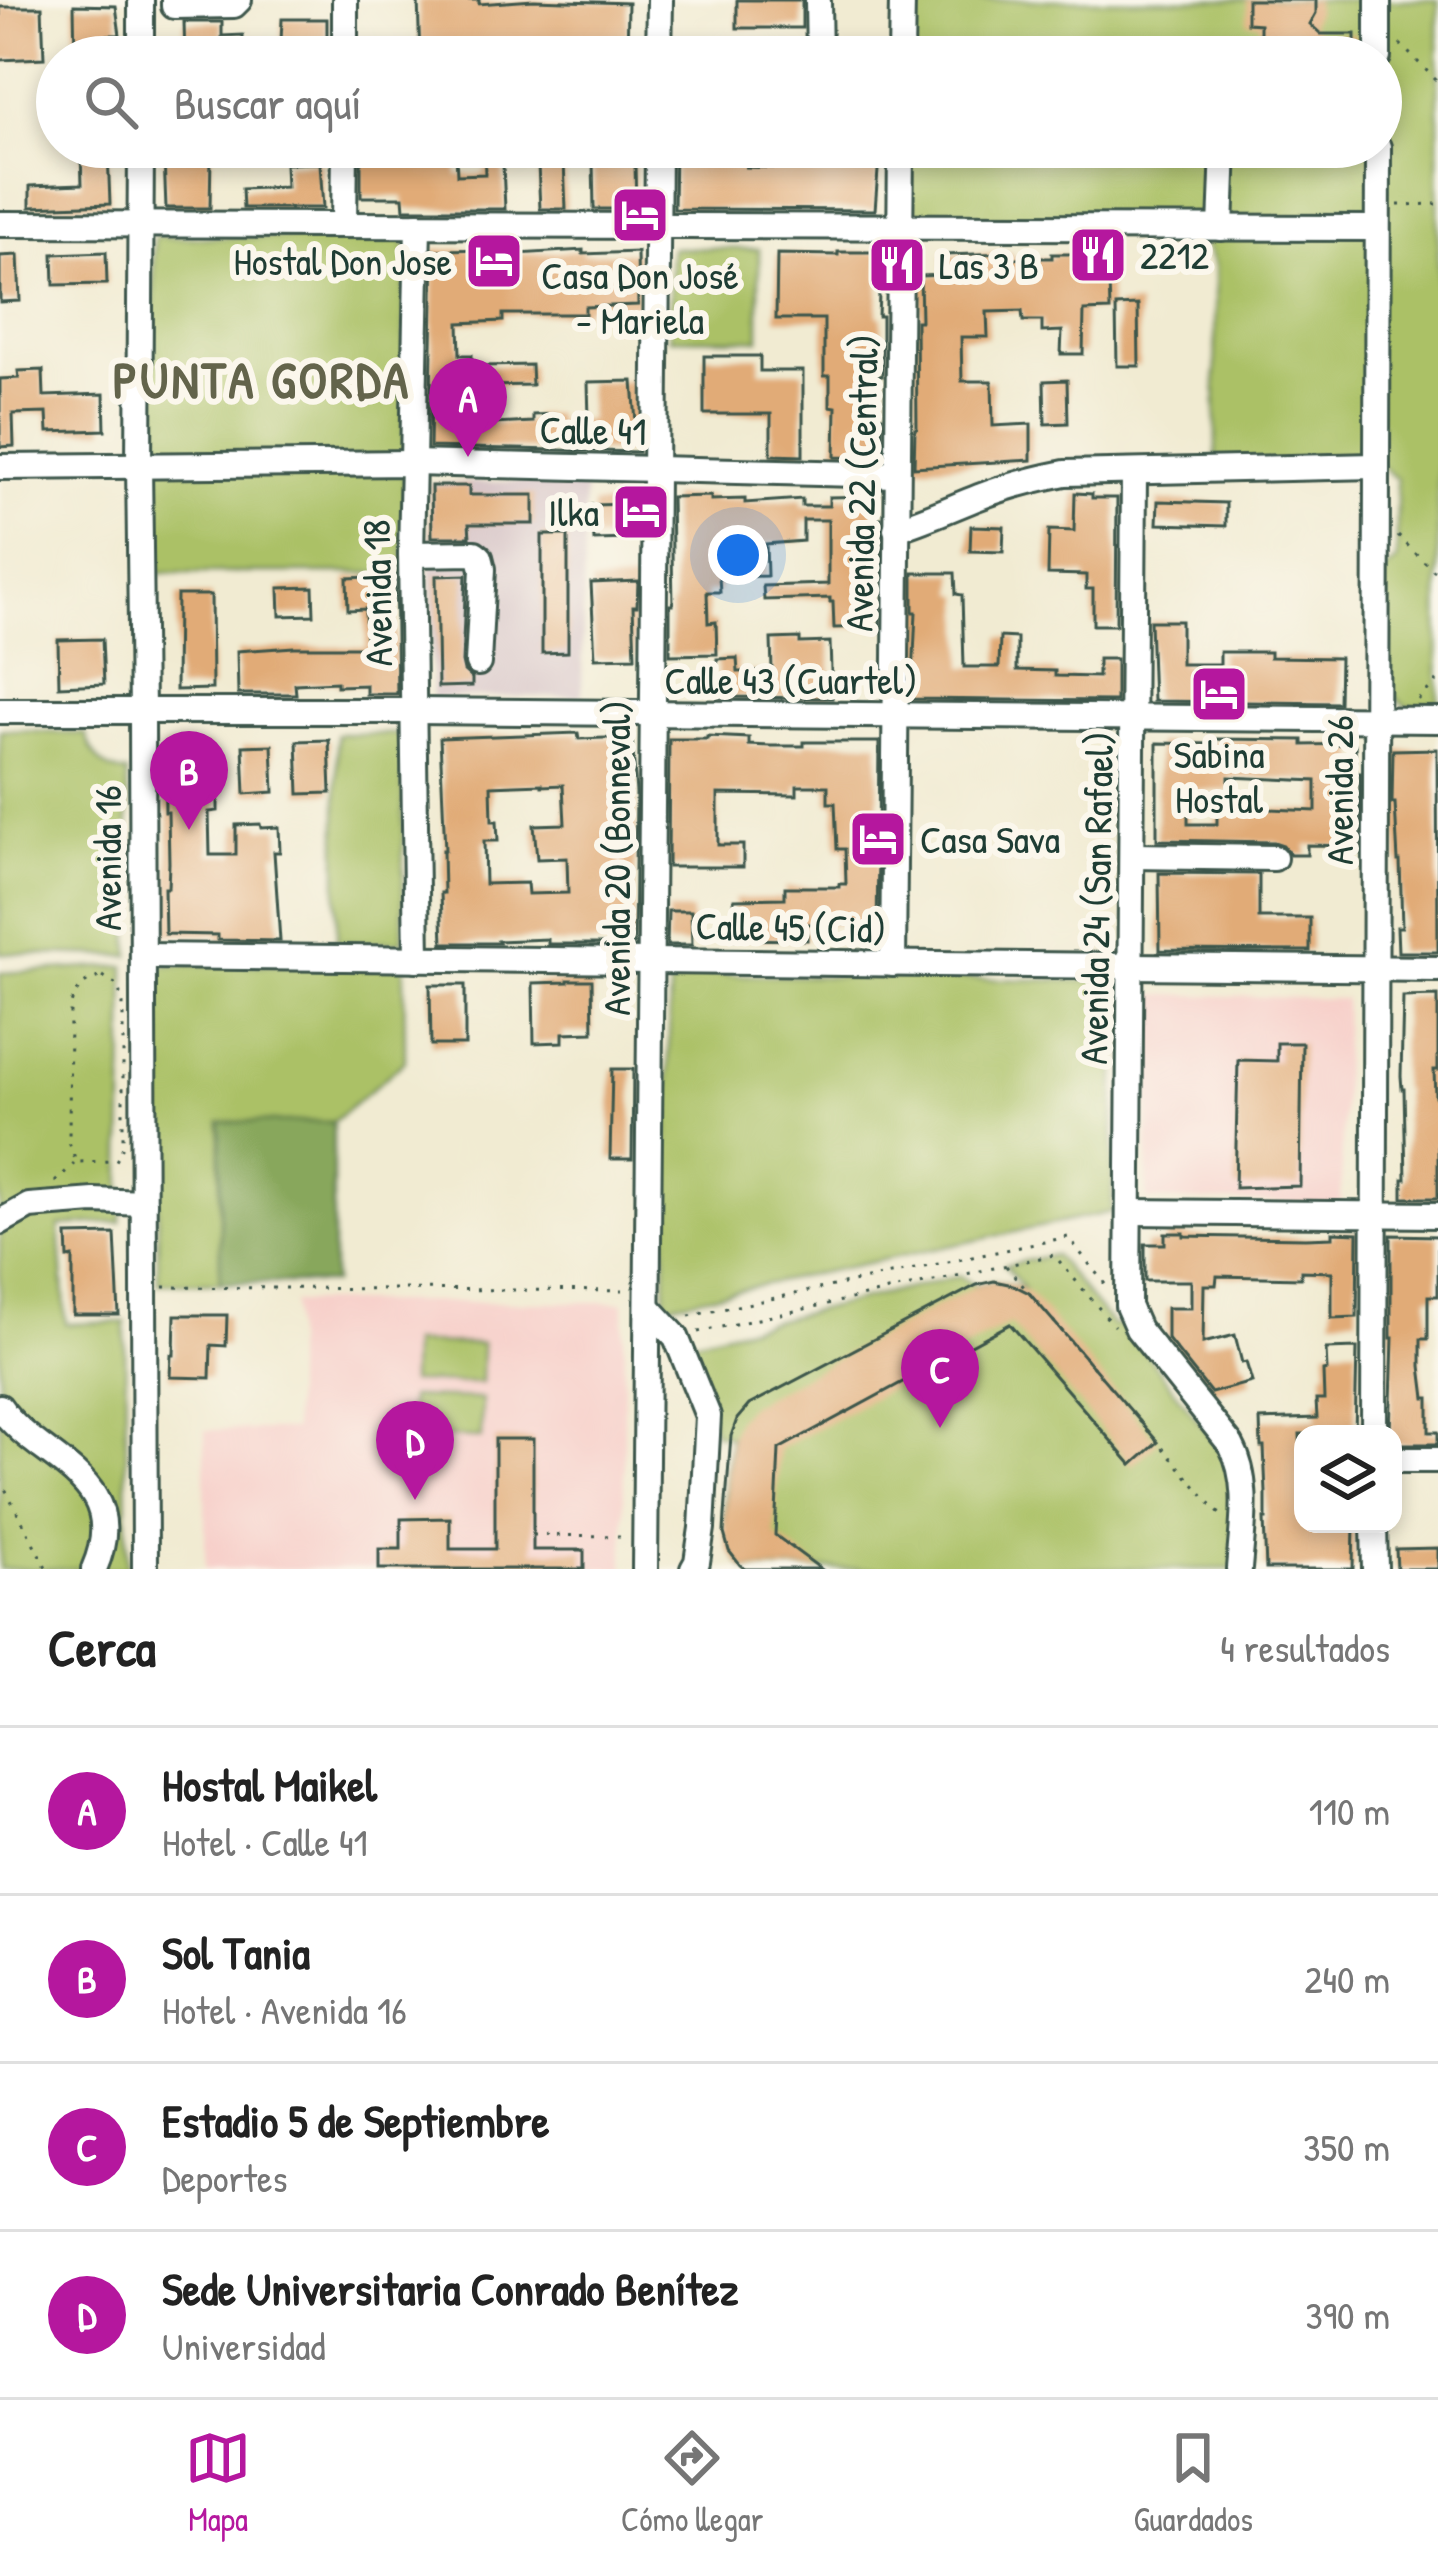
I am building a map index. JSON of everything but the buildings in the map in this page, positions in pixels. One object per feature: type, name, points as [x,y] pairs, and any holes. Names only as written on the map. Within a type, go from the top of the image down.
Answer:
[{"type":"street","points":[[141,0],[141,36]]},
{"type":"street","points":[[174,0],[174,6],[234,5],[239,0]]},
{"type":"street","points":[[345,36],[346,0]]},
{"type":"street","points":[[659,36],[660,0]]},
{"type":"street","points":[[901,36],[902,0]]},
{"type":"street","points":[[818,2],[819,36]]},
{"type":"street","name":"Avenida 16","points":[[141,168],[145,1569]]},
{"type":"street","points":[[344,225],[345,168]]},
{"type":"street","name":"Avenida 20 (Bonneval)","points":[[645,1569],[659,1314],[651,961],[658,168]]},
{"type":"street","name":"Avenida 22 (Central)","points":[[892,964],[901,168]]},
{"type":"street","points":[[1221,228],[1223,168]]},
{"type":"street","name":"Avenida 26","points":[[1374,1425],[1378,168]]},
{"type":"street","points":[[0,224],[1221,228],[1377,217]]},
{"type":"street","name":"Avenida 18","points":[[417,959],[411,554],[418,225]]},
{"type":"street","name":"Calle 41","points":[[0,467],[412,463],[897,476]]},
{"type":"street","points":[[896,529],[978,497],[1065,473],[1375,466]]},
{"type":"street","name":"Avenida 24 (San Rafael)","points":[[1134,1323],[1128,1306],[1135,473]]},
{"type":"street","points":[[411,554],[475,553],[480,557],[478,663]]},
{"type":"street","name":"Calle 43 (Cuartel)","points":[[0,711],[1438,719]]},
{"type":"street","points":[[1132,856],[1274,857]]},
{"type":"street","name":"Calle 45 (Cid)","points":[[143,956],[1438,969]]},
{"type":"street","points":[[0,1222],[29,1206],[144,1203]]},
{"type":"street","points":[[1129,1212],[1438,1215]]},
{"type":"street","points":[[659,1314],[708,1416],[702,1528],[693,1569]]},
{"type":"street","points":[[1134,1323],[1241,1462],[1239,1569]]},
{"type":"street","points":[[0,1407],[82,1477],[98,1504],[102,1526],[94,1569]]},
{"type":"street","points":[[1402,1460],[1438,1460]]},
{"type":"street","points":[[1374,1533],[1375,1569]]},
{"type":"path","points":[[1378,10],[1400,36]]},
{"type":"path","points":[[1402,39],[1438,82]]},
{"type":"path","points":[[1377,217],[1438,204]]},
{"type":"path","points":[[1376,513],[1438,575]]},
{"type":"path","points":[[1410,707],[1438,680]]},
{"type":"path","points":[[103,976],[118,986],[122,1025],[122,1147],[116,1161],[76,1162],[69,1142],[70,1006],[75,991],[103,976]]},
{"type":"path","points":[[659,1314],[1068,1237],[1108,1289]]},
{"type":"path","points":[[144,1287],[659,1314],[1054,1255],[1113,1326],[1134,1323]]},
{"type":"path","points":[[1005,1265],[1241,1538]]},
{"type":"path","points":[[0,1479],[46,1569]]},
{"type":"path","points":[[533,1535],[646,1536]]},
{"type":"shaded area","points":[[585,480],[582,696],[432,698],[429,483]]},
{"type":"shaded area","points":[[1151,994],[1345,999],[1341,1204],[1147,1200]]},
{"type":"shaded area","points":[[293,1302],[624,1302],[624,1569],[205,1569],[205,1430],[293,1430]]},
{"type":"green space","points":[[911,0],[1438,0],[1438,707],[1407,706],[1384,689],[1384,572],[1397,561],[1397,479],[1376,463],[1216,461],[1215,266],[1195,223],[911,217],[911,168],[1402,168],[1402,36],[911,36]]},
{"type":"green space","points":[[154,237],[405,238],[404,573],[153,573]]},
{"type":"green space","points":[[671,248],[759,249],[759,339],[670,338]]},
{"type":"green space","points":[[0,730],[86,734],[100,761],[127,773],[130,956],[0,953]]},
{"type":"green space","points":[[337,734],[403,734],[403,942],[337,942]]},
{"type":"green space","points":[[404,964],[405,1061],[333,1122],[220,1123],[220,1283],[158,1283],[157,965]]},
{"type":"green space","points":[[125,966],[121,1222],[59,1226],[66,1324],[125,1322],[127,1569],[0,1569],[0,973]]},
{"type":"green space","points":[[670,974],[1117,981],[1112,1212],[665,1305]]},
{"type":"green space","points":[[220,1122],[333,1122],[333,1283],[220,1283]]},
{"type":"green space","points":[[1054,1255],[1113,1326],[1124,1325],[1235,1468],[1233,1569],[745,1569],[728,1541],[725,1525],[730,1437],[714,1433],[685,1342],[959,1276],[976,1285],[994,1281],[1025,1291],[1005,1265]]},
{"type":"green space","points":[[411,1343],[482,1344],[481,1383],[410,1382]]},
{"type":"green space","points":[[410,1397],[482,1399],[481,1438],[410,1436]]},
{"type":"place","name":"Casa Don José - Mariela","points":[[640,215]]},
{"type":"place","name":"2212","points":[[1098,255]]},
{"type":"place","name":"Hostal Don Jose","points":[[494,261]]},
{"type":"place","name":"Las 3 B","points":[[897,265]]},
{"type":"place","name":"Hostal Maikel","points":[[468,457]]},
{"type":"place","name":"Ilka","points":[[641,512]]},
{"type":"place","name":"Sabina Hostal","points":[[1219,694]]},
{"type":"place","name":"Sol Tania","points":[[189,830]]},
{"type":"place","name":"Casa Sava","points":[[878,839]]},
{"type":"place","name":"Estadio 5 de Septiembre","points":[[940,1428]]},
{"type":"place","name":"Sede Universitaria Conrado Benítez","points":[[415,1500]]},
{"type":"district","name":"PUNTA GORDA","points":[[262,380]]}]
